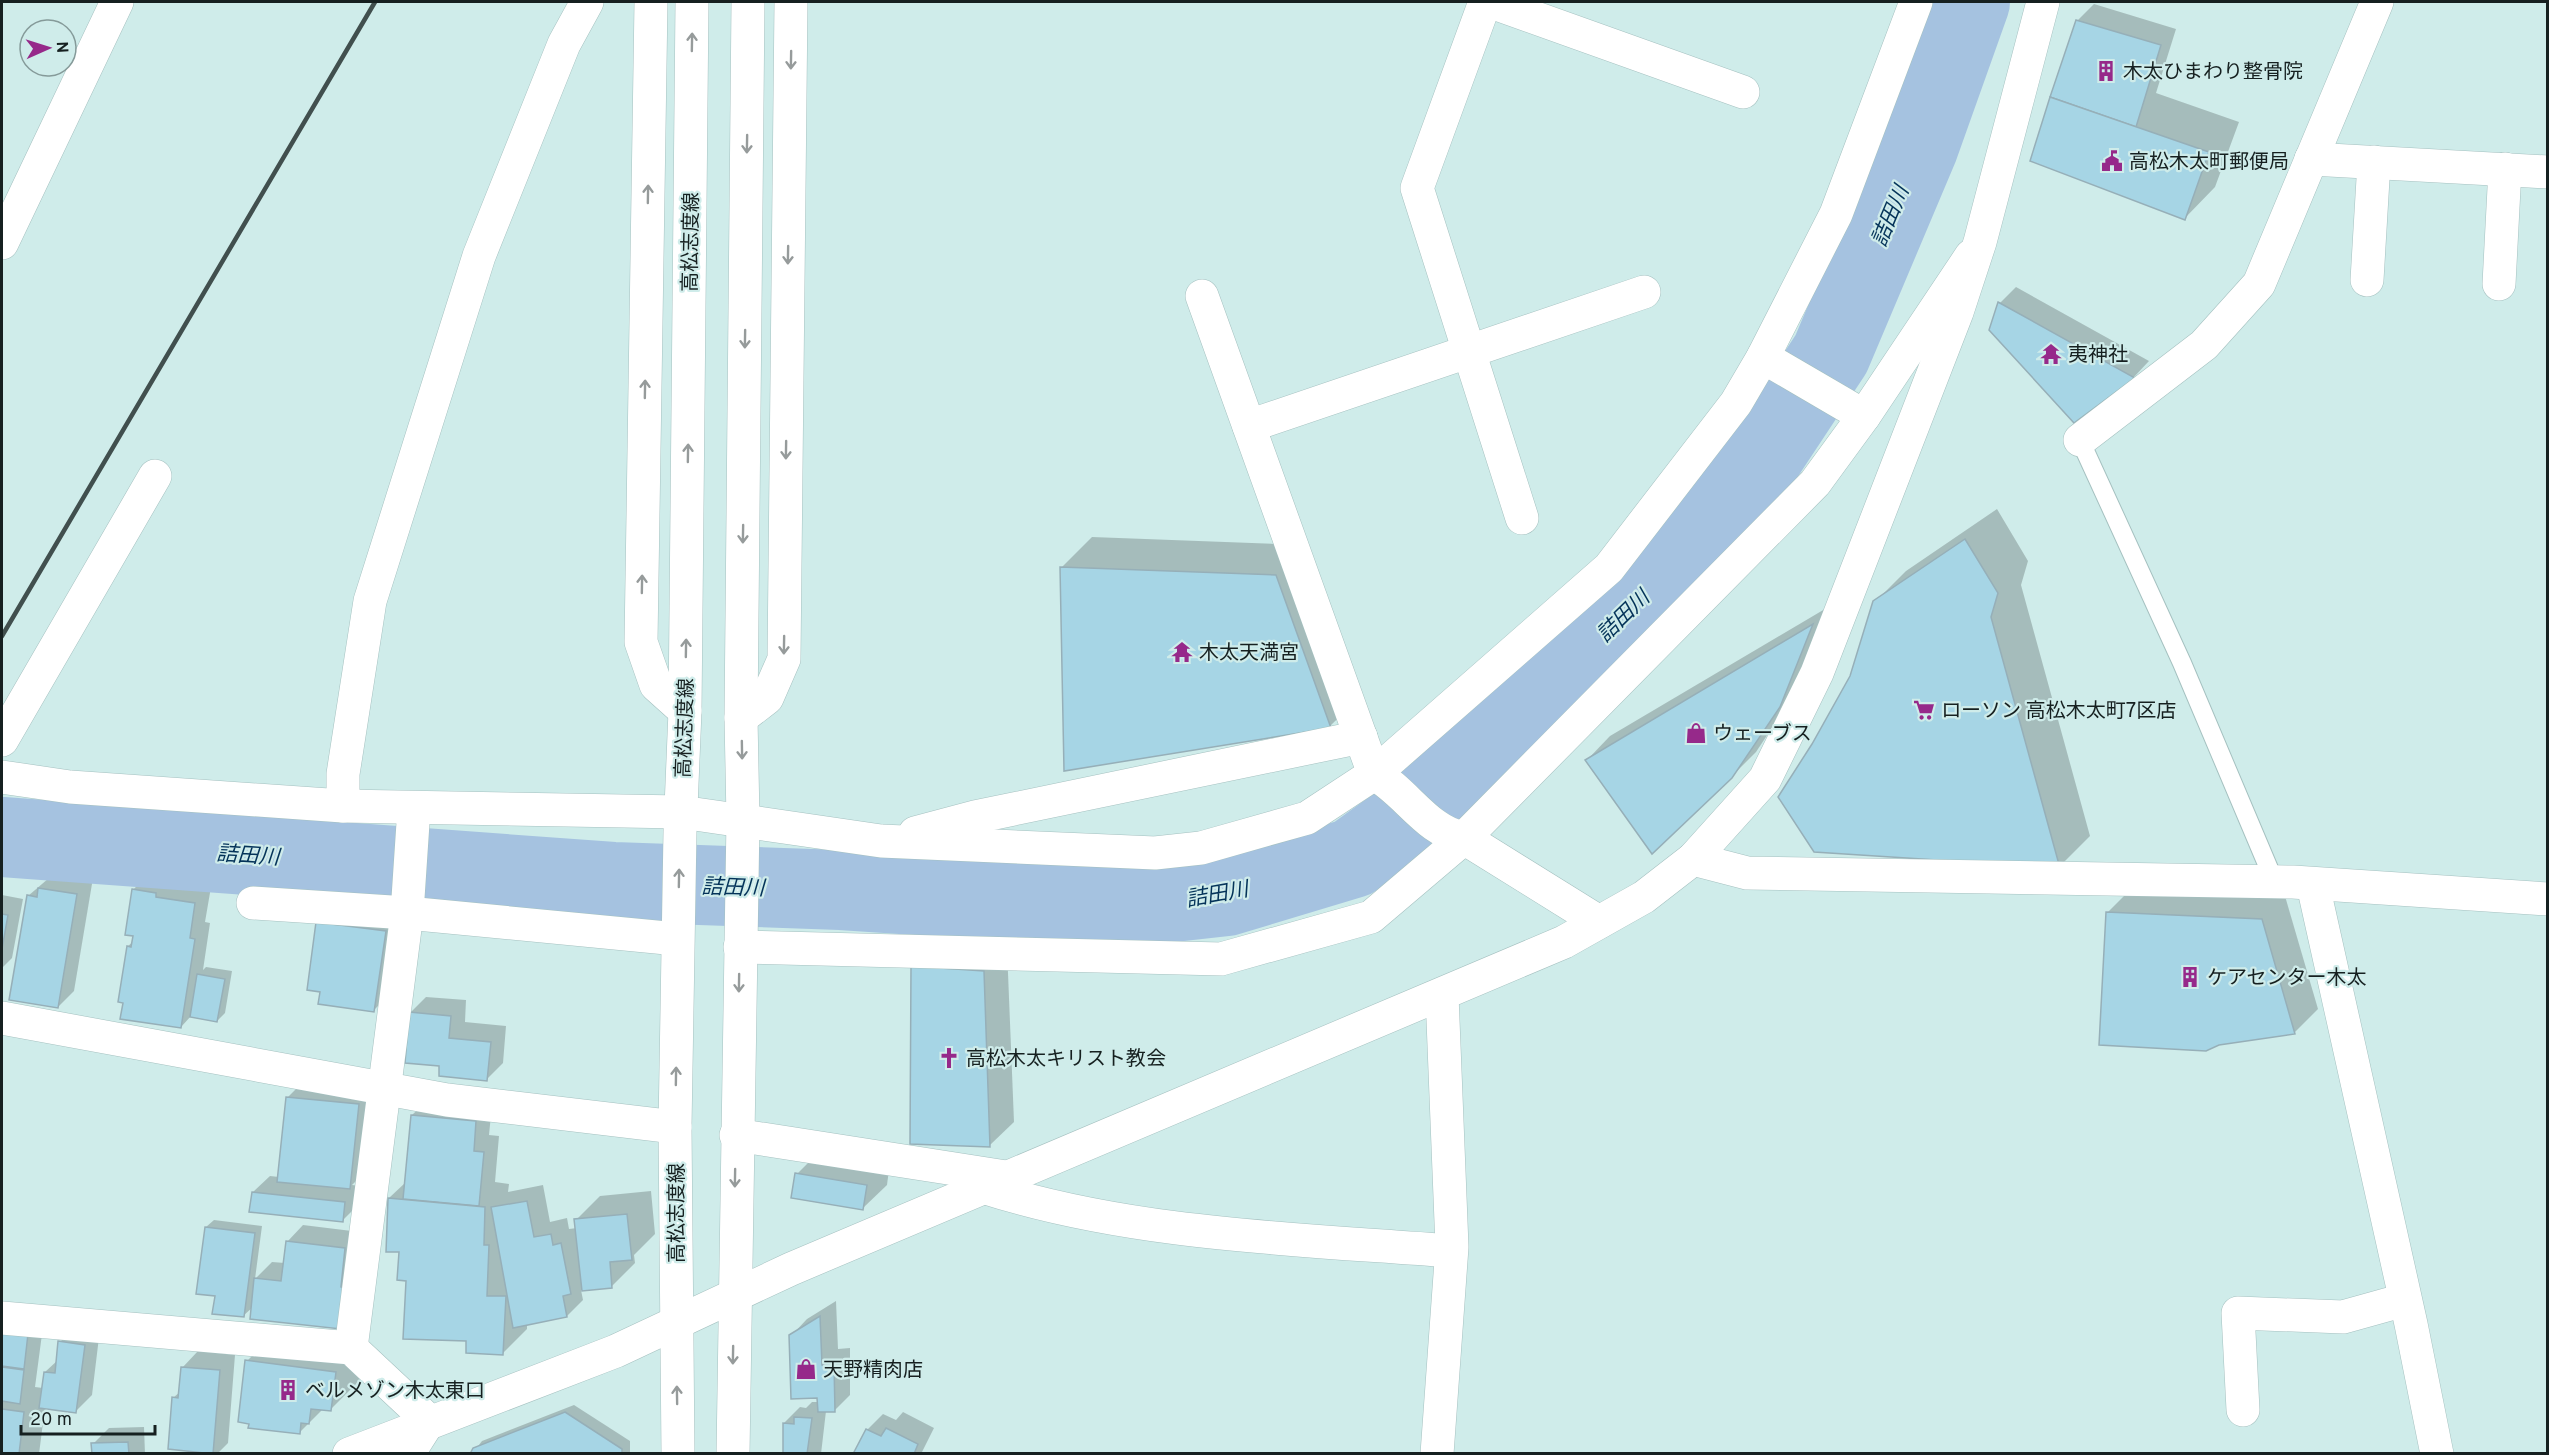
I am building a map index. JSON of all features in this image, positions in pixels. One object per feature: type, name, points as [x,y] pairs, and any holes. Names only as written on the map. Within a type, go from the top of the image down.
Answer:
[{"type":"street","points":[[2,243],[117,2]]},
{"type":"street","points":[[343,806],[344,774],[370,601],[478,256],[564,44],[586,2]]},
{"type":"street","points":[[651,2],[641,642],[657,685],[685,711]]},
{"type":"street","name":"高松志度線","points":[[678,1454],[675,1126],[680,822],[685,711],[692,2]]},
{"type":"street","points":[[733,1454],[742,828],[748,2]]},
{"type":"street","points":[[741,718],[767,698],[784,659],[791,2]]},
{"type":"street","points":[[1485,2],[1417,188],[1471,351],[1522,518]]},
{"type":"street","points":[[1491,2],[1743,93]]},
{"type":"street","points":[[2,777],[70,787],[343,806],[680,822],[881,841],[1155,853],[1201,848],[1307,818],[1381,778],[1609,568],[1736,403],[1763,357],[1836,214],[1916,2]]},
{"type":"street","points":[[349,1454],[429,1421],[616,1352],[791,1269],[1564,942],[1644,897],[1693,859],[1765,779],[1817,673],[1957,312],[1980,242],[2043,2]]},
{"type":"street","points":[[2080,440],[2204,345],[2259,284],[2377,2]]},
{"type":"street","points":[[2311,159],[2547,172]]},
{"type":"street","points":[[2367,280],[2374,162]]},
{"type":"street","points":[[2499,285],[2505,169]]},
{"type":"street","points":[[740,936],[1221,959],[1371,917],[1815,483],[1855,411],[1980,242]]},
{"type":"street","points":[[1249,426],[1644,292]]},
{"type":"street","points":[[1202,296],[1361,737],[1381,778],[1455,837],[1599,922]]},
{"type":"street","points":[[1763,357],[1855,411]]},
{"type":"street","points":[[2,740],[154,476]]},
{"type":"street","points":[[881,841],[975,817],[1361,737]]},
{"type":"street","points":[[351,1348],[407,913],[414,808]]},
{"type":"street","points":[[1693,859],[1747,873],[2275,883],[2547,899]]},
{"type":"street","points":[[2313,885],[2437,1454]]},
{"type":"street","points":[[253,903],[678,931]]},
{"type":"street","points":[[1437,1454],[1451,1251],[1442,995]]},
{"type":"street","points":[[2,1018],[447,1100],[675,1126]]},
{"type":"street","points":[[736,1135],[995,1182],[1014,1197],[1176,1229],[1451,1251]]},
{"type":"street","points":[[2243,1410],[2238,1313],[2343,1317],[2404,1300]]},
{"type":"street","points":[[2,1318],[351,1348],[429,1421]]},
{"type":"street","points":[[408,1454],[429,1421]]},
{"type":"lane","points":[[2080,440],[2182,663],[2275,883]]},
{"type":"building","name":"木太ひまわり整骨院","points":[[2076,20],[2161,45],[2136,127],[2050,97]]},
{"type":"building","points":[[2050,97],[2209,152],[2185,220],[2030,161]]},
{"type":"building","name":"夷神社","points":[[1998,302],[2135,378],[2074,423],[1989,330]]},
{"type":"building","name":"ローソン 高松木太町7区店","points":[[1965,539],[1998,593],[1991,617],[2060,868],[1814,852],[1778,797],[1812,744],[1850,676],[1873,601]]},
{"type":"building","name":"木太天満宮","points":[[1060,567],[1276,575],[1331,728],[1064,771]]},
{"type":"building","name":"ウェーブス","points":[[1813,624],[1780,707],[1732,778],[1652,854],[1585,760]]},
{"type":"building","points":[[38,888],[77,894],[58,1008],[9,1000],[27,895],[37,897]]},
{"type":"building","points":[[132,889],[156,893],[156,897],[195,903],[190,938],[195,939],[181,1028],[120,1019],[123,1003],[118,1002],[127,946],[131,947],[133,936],[125,935]]},
{"type":"building","name":"ケアセンター木太","points":[[2106,912],[2262,919],[2295,1034],[2219,1045],[2206,1051],[2099,1045]]},
{"type":"building","points":[[2,914],[8,915],[2,949]]},
{"type":"building","points":[[316,922],[386,931],[374,1012],[318,1004],[320,992],[307,990]]},
{"type":"building","name":"高松木太キリスト教会","points":[[911,966],[984,971],[990,1147],[910,1144]]},
{"type":"building","points":[[197,974],[225,979],[217,1022],[190,1017]]},
{"type":"building","points":[[409,1012],[451,1016],[449,1038],[491,1042],[487,1081],[439,1076],[439,1066],[405,1063]]},
{"type":"building","points":[[286,1097],[359,1104],[350,1189],[277,1182]]},
{"type":"building","points":[[411,1115],[476,1121],[474,1151],[484,1152],[479,1206],[403,1199]]},
{"type":"building","points":[[795,1173],[867,1185],[863,1210],[791,1198]]},
{"type":"building","points":[[252,1192],[345,1202],[343,1222],[249,1212]]},
{"type":"building","points":[[388,1198],[485,1207],[484,1245],[489,1245],[487,1296],[506,1296],[503,1355],[466,1353],[466,1341],[403,1339],[406,1281],[397,1280],[399,1252],[386,1252]]},
{"type":"building","points":[[527,1201],[534,1237],[551,1234],[553,1245],[561,1243],[571,1294],[563,1296],[567,1317],[513,1328],[491,1207]]},
{"type":"building","points":[[627,1214],[632,1260],[610,1262],[612,1288],[582,1291],[574,1219]]},
{"type":"building","points":[[205,1227],[255,1233],[244,1317],[212,1314],[215,1296],[196,1294]]},
{"type":"building","points":[[286,1241],[345,1248],[341,1287],[345,1288],[341,1329],[250,1319],[254,1278],[281,1281]]},
{"type":"building","points":[[820,1316],[822,1365],[834,1364],[835,1412],[818,1412],[817,1398],[791,1399],[789,1335]]},
{"type":"building","points":[[2,1331],[28,1334],[24,1369],[2,1366]]},
{"type":"building","points":[[58,1341],[85,1345],[76,1413],[39,1408],[44,1372],[55,1373]]},
{"type":"building","name":"ベルメゾン木太東口","points":[[245,1360],[336,1372],[331,1411],[311,1409],[309,1424],[301,1423],[300,1434],[248,1428],[249,1424],[238,1422]]},
{"type":"building","points":[[2,1367],[24,1370],[20,1404],[2,1401]]},
{"type":"building","points":[[181,1367],[220,1370],[213,1454],[168,1449],[172,1397],[178,1398]]},
{"type":"building","points":[[2,1409],[24,1412],[19,1454],[2,1454]]},
{"type":"building","points":[[565,1412],[622,1449],[622,1454],[470,1454],[473,1448]]},
{"type":"building","points":[[794,1417],[812,1418],[807,1454],[783,1454],[783,1423],[794,1424]]},
{"type":"building","points":[[886,1428],[918,1444],[914,1454],[853,1454],[866,1429],[881,1436]]},
{"type":"building","points":[[128,1442],[129,1454],[92,1454],[91,1443]]},
{"type":"waterway","name":"詰田川","points":[[2,837],[613,882],[841,890],[1008,901],[1146,905],[1227,896],[1353,858],[1407,819],[1645,596],[1753,472],[1831,354],[1918,148],[1970,2]]},
{"type":"railway","points":[[2,636],[375,2]]},
{"type":"place","name":"木太ひまわり整骨院","points":[[2106,71]]},
{"type":"place","name":"高松木太町郵便局","points":[[2112,161]]},
{"type":"place","name":"夷神社","points":[[2051,354]]},
{"type":"place","name":"木太天満宮","points":[[1182,652]]},
{"type":"place","name":"ローソン 高松木太町7区店","points":[[1924,710]]},
{"type":"place","name":"ウェーブス","points":[[1696,733]]},
{"type":"place","name":"ケアセンター木太","points":[[2190,977]]},
{"type":"place","name":"高松木太キリスト教会","points":[[949,1058]]},
{"type":"place","name":"天野精肉店","points":[[806,1369]]},
{"type":"place","name":"ベルメゾン木太東口","points":[[288,1390]]}]
